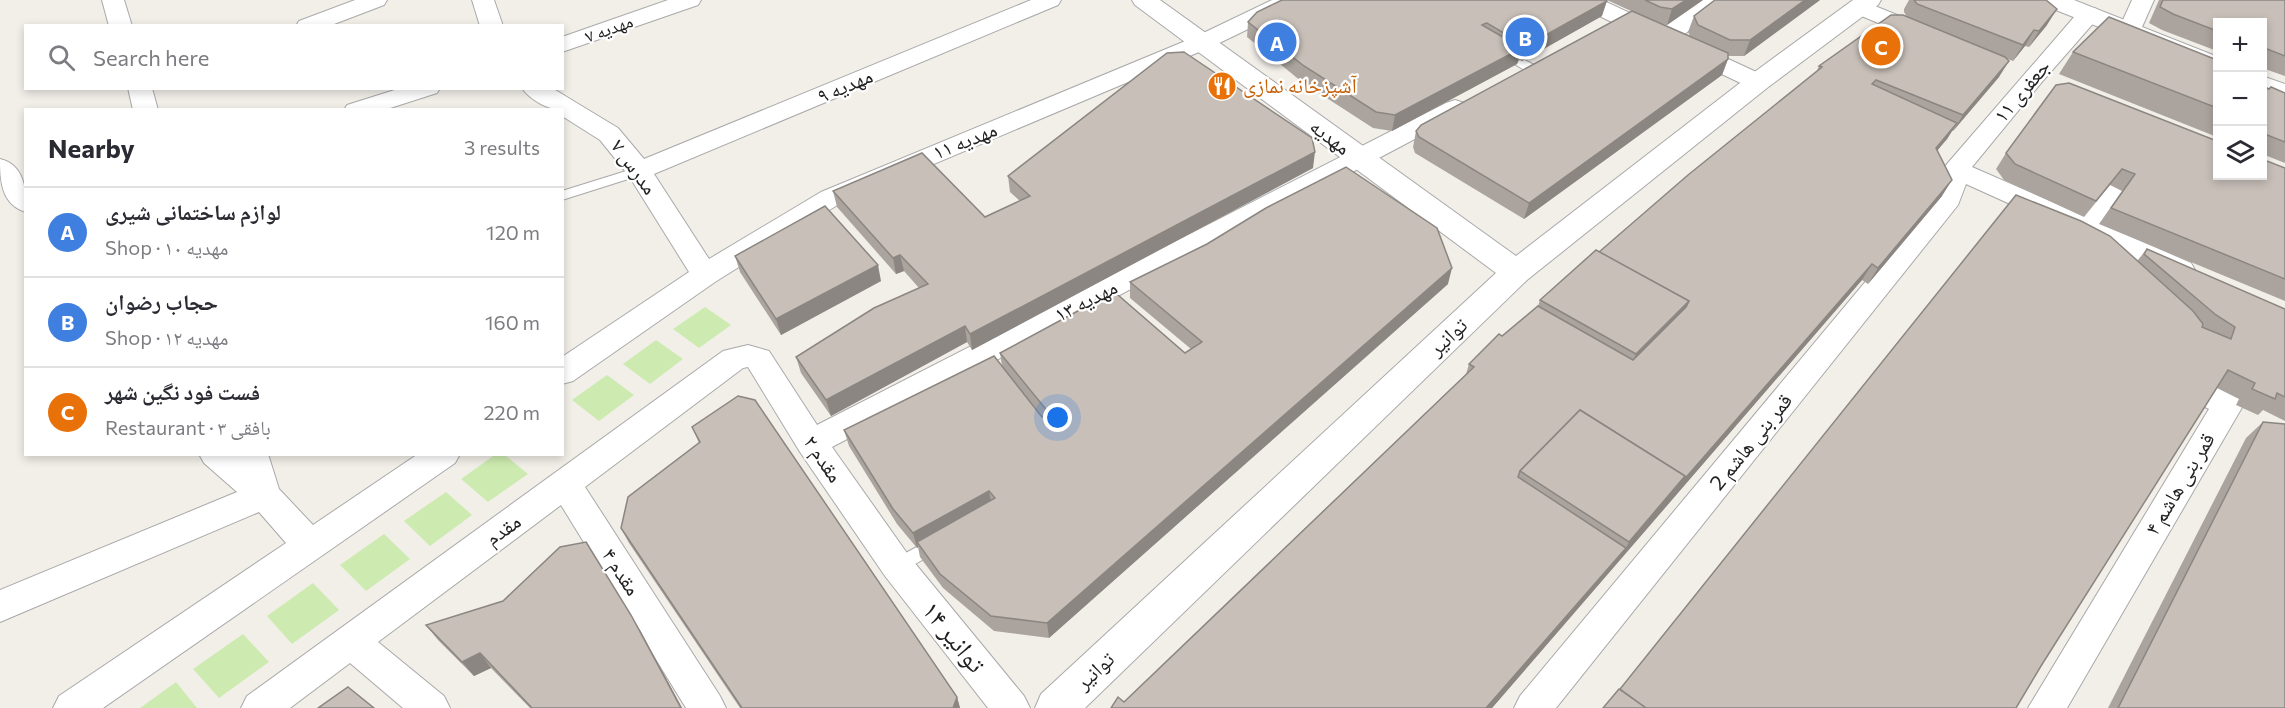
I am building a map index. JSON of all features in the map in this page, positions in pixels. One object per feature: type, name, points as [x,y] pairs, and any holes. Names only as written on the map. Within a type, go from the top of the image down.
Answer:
[{"type":"street","points":[[113,0],[120,24]]},
{"type":"street","points":[[312,24],[376,0]]},
{"type":"street","points":[[483,0],[491,24]]},
{"type":"street","name":"مهدیه ۷","points":[[564,44],[690,0]]},
{"type":"street","name":"مهدیه ۹","points":[[639,171],[1050,0]]},
{"type":"street","name":"مهدیه","points":[[1144,0],[1516,272]]},
{"type":"street","name":"مهدیه ۱۱","points":[[705,275],[848,189],[1203,42],[1290,0]]},
{"type":"street","points":[[1584,0],[1612,24],[1664,38],[1758,82]]},
{"type":"street","points":[[1664,38],[1716,0]]},
{"type":"street","points":[[2052,0],[2213,64]]},
{"type":"street","points":[[2130,31],[2143,0]]},
{"type":"street","points":[[1864,4],[1946,43]]},
{"type":"street","name":"توانیر","points":[[1056,708],[1516,272],[1758,82],[1864,4]]},
{"type":"street","name":"جعفری ۱۱","points":[[1962,151],[2089,14]]},
{"type":"street","points":[[2267,86],[2285,93]]},
{"type":"street","points":[[141,90],[145,108]]},
{"type":"street","points":[[363,108],[421,90]]},
{"type":"street","name":"مدرس ۷","points":[[537,90],[609,134],[639,171],[705,275]]},
{"type":"street","name":"مهدیه ۱۳","points":[[811,443],[989,357],[1111,294],[1470,100]]},
{"type":"street","points":[[1962,151],[2087,228],[2202,279]]},
{"type":"street","name":"قمر بنی هاشم 2","points":[[1533,708],[1949,199],[1962,151]]},
{"type":"street","points":[[0,167],[24,200]]},
{"type":"street","points":[[2087,228],[2116,190]]},
{"type":"street","points":[[564,372],[705,275]]},
{"type":"street","name":"مقدم ۲","points":[[748,356],[758,359],[811,443],[897,566]]},
{"type":"street","name":"مقدم","points":[[260,708],[734,359],[748,356]]},
{"type":"street","name":"قمر بنی هاشم ۴","points":[[2048,708],[2228,404],[2147,365]]},
{"type":"street","points":[[217,456],[264,495],[310,546]]},
{"type":"street","points":[[253,456],[264,495]]},
{"type":"street","points":[[72,708],[441,456]]},
{"type":"street","name":"مقدم ۴","points":[[565,484],[707,708]]},
{"type":"street","points":[[0,606],[264,495]]},
{"type":"street","name":"توانیر ۱۴","points":[[897,566],[1011,708]]},
{"type":"street","points":[[351,642],[431,708]]},
{"type":"lane","points":[[1493,47],[1530,68]]},
{"type":"lane","points":[[564,195],[639,171]]},
{"type":"lane","points":[[897,566],[954,533]]},
{"type":"green space","points":[[705,307],[731,325],[699,348],[673,329]]},
{"type":"green space","points":[[656,340],[683,359],[650,384],[623,364]]},
{"type":"green space","points":[[607,375],[634,395],[599,421],[572,400]]},
{"type":"green space","points":[[493,456],[506,456],[528,474],[488,502],[461,479]]},
{"type":"green space","points":[[446,492],[472,515],[430,546],[404,521]]},
{"type":"green space","points":[[384,534],[410,559],[366,591],[340,565]]},
{"type":"green space","points":[[313,583],[339,610],[292,644],[267,616]]},
{"type":"green space","points":[[243,634],[269,662],[219,698],[193,669]]},
{"type":"green space","points":[[176,682],[197,708],[140,708]]},
{"type":"building","points":[[1282,0],[1607,1],[1526,46],[1487,23],[1482,25],[1522,48],[1395,115],[1376,112],[1304,66],[1248,22],[1257,12]]},
{"type":"building","points":[[1645,0],[1686,0],[1672,9],[1660,7]]},
{"type":"building","points":[[1715,0],[1805,0],[1750,40],[1730,40],[1698,25],[1694,16]]},
{"type":"building","points":[[1914,0],[2046,0],[2057,9],[2039,31],[2034,30],[2023,45],[1917,4]]},
{"type":"building","points":[[2163,0],[2285,0],[2285,56],[2267,49],[2267,18],[2213,18],[2213,29],[2160,7]]},
{"type":"building","points":[[1632,11],[1728,53],[1728,59],[1529,203],[1419,137],[1416,131],[1421,125]]},
{"type":"building","points":[[1891,15],[1903,15],[2005,57],[2009,61],[1963,115],[1876,80],[1872,84],[1957,123],[1936,148],[1952,180],[1878,268],[1872,264],[1682,482],[1685,476],[1580,410],[1520,471],[1518,477],[1626,548],[1486,708],[1111,708],[1118,697],[1124,702],[1474,367],[1469,364],[1499,334],[1502,336],[1538,306],[1633,360],[1686,307],[1689,301],[1599,252],[1688,175],[1822,67],[1819,66]]},
{"type":"building","points":[[2109,17],[2213,58],[2213,106],[2073,52]]},
{"type":"building","points":[[1184,52],[1312,138],[1315,152],[970,334],[965,326],[826,400],[796,357],[874,308],[928,284],[900,255],[893,258],[833,191],[922,153],[985,217],[1030,196],[1008,176],[1167,53]]},
{"type":"building","points":[[2069,83],[2213,139],[2213,180],[2267,180],[2267,161],[2285,168],[2285,279],[2111,208],[2135,174],[2122,169],[2096,201],[2015,164],[2006,153],[2056,85]]},
{"type":"building","points":[[2271,87],[2285,93],[2285,142],[2267,135],[2267,88]]},
{"type":"building","points":[[1346,167],[1437,228],[1452,268],[1047,623],[991,616],[940,574],[917,542],[995,498],[989,491],[913,533],[893,509],[844,430],[994,356],[1042,417],[1049,413],[1000,353],[1087,306],[1111,289],[1185,353],[1202,342],[1130,282],[1207,244],[1266,208]]},
{"type":"building","points":[[2016,195],[2081,221],[2110,236],[2193,311],[2203,324],[2202,327],[2231,339],[2235,327],[2216,315],[2144,254],[2147,249],[2285,309],[2285,397],[2277,393],[2275,399],[2252,389],[2255,383],[2228,370],[2016,708],[1646,708],[1620,689]]},
{"type":"building","points":[[825,206],[878,265],[776,319],[735,256]]},
{"type":"building","points":[[1596,250],[1689,301],[1636,354],[1540,300]]},
{"type":"building","points":[[738,396],[755,400],[957,697],[953,708],[742,708],[621,528],[628,497],[700,442],[692,427]]},
{"type":"building","points":[[1580,410],[1685,476],[1629,542],[1520,471]]},
{"type":"building","points":[[2263,422],[2285,424],[2285,708],[2118,708]]},
{"type":"building","points":[[586,542],[631,615],[681,708],[532,708],[480,653],[462,662],[426,625],[503,601],[560,547]]},
{"type":"building","points":[[348,687],[374,708],[318,708]]},
{"type":"building","points":[[1619,689],[1646,708],[1603,708]]},
{"type":"place","name":"حجاب رضوان","points":[[1525,37]]},
{"type":"place","name":"لوازم ساختمانی شیری","points":[[1277,42]]},
{"type":"place","name":"فست فود نگین شهر","points":[[1881,46]]},
{"type":"place","name":"آشپزخانه نمازی","points":[[1222,86]]}]
